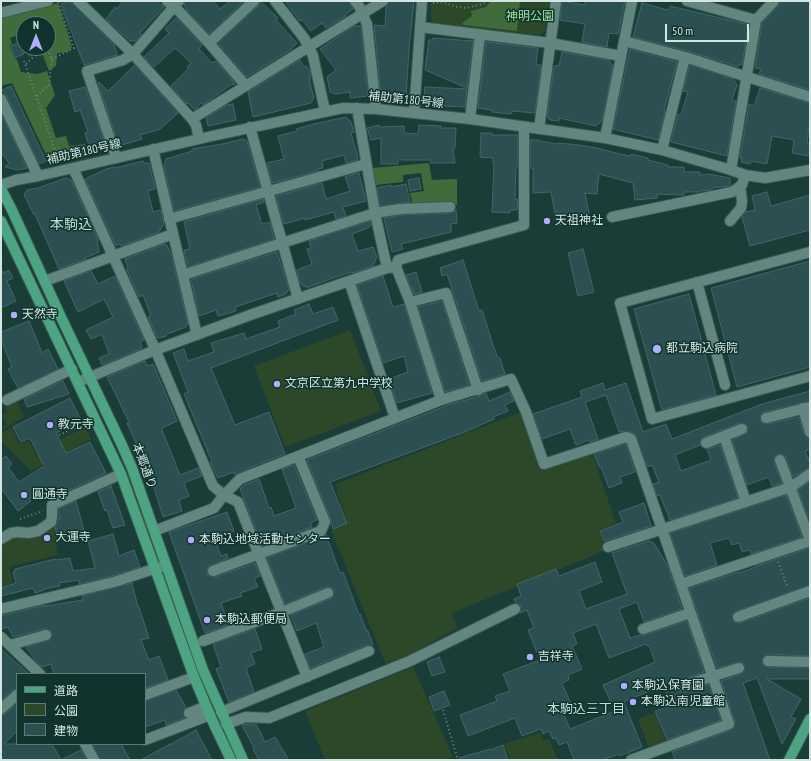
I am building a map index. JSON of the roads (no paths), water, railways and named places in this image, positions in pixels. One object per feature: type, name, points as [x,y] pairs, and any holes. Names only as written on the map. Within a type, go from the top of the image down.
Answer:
[{"type":"main road","name":"本郷通り","points":[[1,190],[11,208],[132,468],[203,670],[226,724],[244,760]]},
{"type":"main road","name":"本郷通り","points":[[2,224],[121,474],[194,678],[231,760]]},
{"type":"main road","points":[[789,760],[810,719]]},
{"type":"street","points":[[1,14],[48,1]]},
{"type":"street","points":[[78,1],[133,54],[192,119],[196,125],[199,139]]},
{"type":"street","points":[[209,43],[254,1]]},
{"type":"street","points":[[275,1],[304,38],[309,47],[313,56],[325,111]]},
{"type":"street","points":[[355,1],[368,24],[376,109]]},
{"type":"street","points":[[192,119],[383,1]]},
{"type":"street","points":[[539,129],[556,1]]},
{"type":"street","points":[[605,138],[632,1]]},
{"type":"street","points":[[687,1],[756,20]]},
{"type":"street","points":[[730,170],[756,20],[774,1]]},
{"type":"street","points":[[414,113],[420,27],[426,2]]},
{"type":"street","points":[[116,157],[87,71],[124,60],[133,54],[174,3],[246,86]]},
{"type":"street","points":[[420,27],[550,43],[621,56]]},
{"type":"street","points":[[470,119],[480,35]]},
{"type":"street","points":[[624,41],[685,57],[810,97]]},
{"type":"street","points":[[662,150],[685,57]]},
{"type":"street","points":[[1,99],[38,176]]},
{"type":"street","name":"補助第180号線","points":[[1,185],[16,180],[116,157],[342,108],[376,109],[470,119],[605,138],[662,150],[745,175],[765,178],[810,170]]},
{"type":"street","points":[[357,108],[375,213],[392,267],[410,302],[441,400]]},
{"type":"street","points":[[250,127],[298,299]]},
{"type":"street","points":[[78,382],[155,350],[392,267],[398,260],[486,237],[524,225],[524,127]]},
{"type":"street","points":[[152,149],[197,335]]},
{"type":"street","points":[[169,219],[366,164]]},
{"type":"street","points":[[73,168],[155,350],[213,486],[224,495],[238,502],[307,678]]},
{"type":"street","points":[[612,217],[732,192],[742,185],[745,175]]},
{"type":"street","points":[[730,221],[741,208],[742,201],[740,186]]},
{"type":"street","points":[[182,275],[375,213],[400,209],[450,207]]},
{"type":"street","points":[[45,281],[112,255],[173,234]]},
{"type":"street","points":[[810,252],[620,303],[652,419],[810,376]]},
{"type":"street","points":[[349,281],[396,418]]},
{"type":"street","points":[[697,282],[725,385]]},
{"type":"street","points":[[410,302],[446,294],[478,390]]},
{"type":"street","points":[[7,400],[72,369]]},
{"type":"street","points":[[154,531],[214,508],[224,495],[240,479],[441,400],[511,379],[544,464],[626,437],[631,438],[729,724],[631,760]]},
{"type":"street","points":[[766,418],[807,407],[810,432]]},
{"type":"street","points":[[706,443],[742,429]]},
{"type":"street","points":[[724,436],[746,502]]},
{"type":"street","points":[[213,571],[260,555],[321,531],[325,522],[298,456]]},
{"type":"street","points":[[681,584],[810,540],[780,460]]},
{"type":"street","points":[[1,539],[11,533],[28,533],[38,531],[51,522],[52,505],[121,474]]},
{"type":"street","points":[[608,547],[791,487],[810,474]]},
{"type":"street","points":[[1,609],[114,582],[166,565]]},
{"type":"street","points":[[738,617],[810,591]]},
{"type":"street","points":[[203,641],[282,612],[328,593]]},
{"type":"street","points":[[226,724],[246,717],[269,718],[410,661],[515,609]]},
{"type":"street","points":[[643,629],[690,613]]},
{"type":"street","points":[[10,645],[46,635]]},
{"type":"street","points":[[1,637],[39,673]]},
{"type":"street","points":[[221,712],[370,651]]},
{"type":"street","points":[[768,661],[810,662]]},
{"type":"street","points":[[682,686],[739,668]]},
{"type":"street","points":[[146,695],[194,678]]},
{"type":"street","points":[[1,708],[16,696]]},
{"type":"street","points":[[189,713],[208,711]]},
{"type":"street","points":[[146,740],[208,711]]},
{"type":"street","points":[[86,745],[94,760]]},
{"type":"place","name":"天祖神社","points":[[547,221]]},
{"type":"place","name":"天然寺","points":[[14,315]]},
{"type":"place","name":"都立駒込病院","points":[[657,349]]},
{"type":"place","name":"文京区立第九中学校","points":[[277,384]]},
{"type":"place","name":"教元寺","points":[[50,425]]},
{"type":"place","name":"圓通寺","points":[[24,495]]},
{"type":"place","name":"大運寺","points":[[47,538]]},
{"type":"place","name":"本駒込地域活動センター","points":[[191,540]]},
{"type":"place","name":"本駒込郵便局","points":[[207,620]]},
{"type":"place","name":"吉祥寺","points":[[530,657]]},
{"type":"place","name":"本駒込保育園","points":[[624,686]]},
{"type":"place","name":"本駒込南児童館","points":[[633,702]]},
{"type":"district","name":"本駒込","points":[[71,225]]},
{"type":"district","name":"本駒込三丁目","points":[[586,709]]},
{"type":"park label","name":"神明公園","points":[[530,17]]}]
